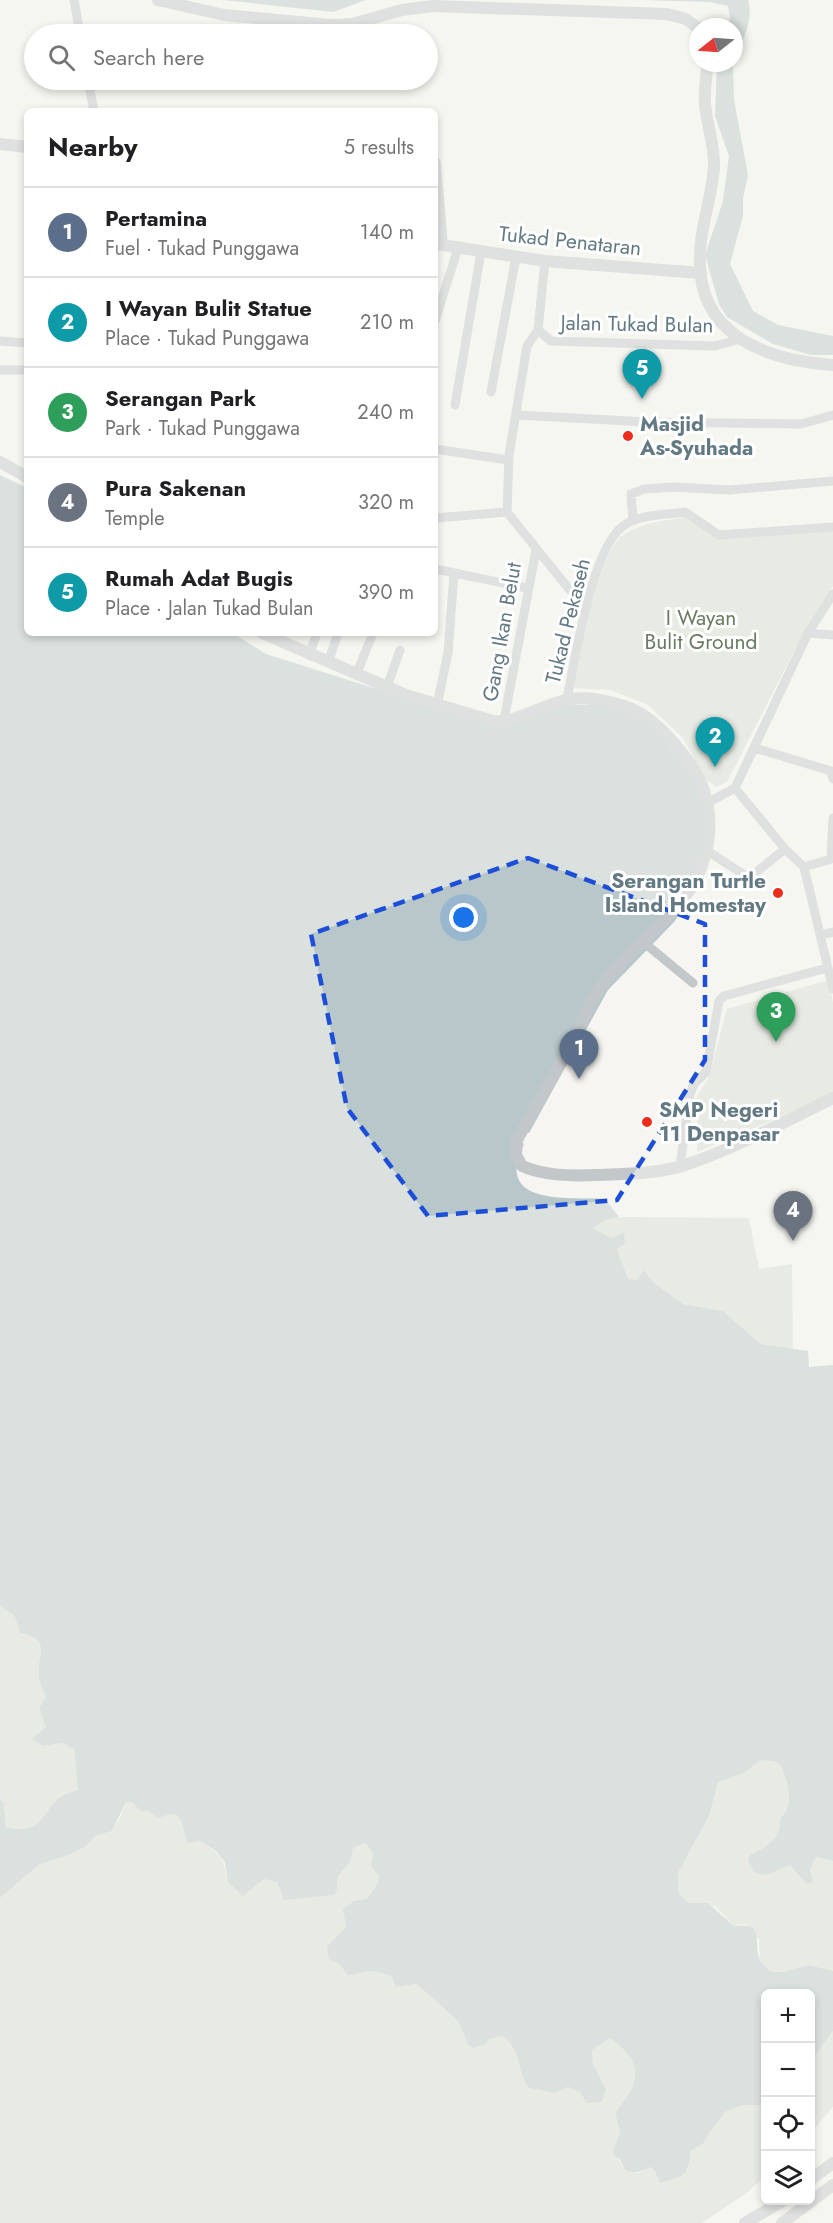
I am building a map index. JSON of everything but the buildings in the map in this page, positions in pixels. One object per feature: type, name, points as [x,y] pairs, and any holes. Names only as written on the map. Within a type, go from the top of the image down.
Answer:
[{"type":"street","points":[[74,0],[78,24]]},
{"type":"street","points":[[158,0],[224,15],[320,24]]},
{"type":"street","points":[[352,24],[402,10],[433,6],[667,14],[689,21]]},
{"type":"street","points":[[707,72],[705,103],[714,165],[701,245],[701,273],[714,314],[727,331],[740,339],[789,359],[833,364]]},
{"type":"street","points":[[90,90],[93,108]]},
{"type":"street","points":[[0,144],[24,147]]},
{"type":"street","name":"Tukad Penataran","points":[[438,244],[545,261],[701,273]]},
{"type":"street","points":[[438,311],[458,248]]},
{"type":"street","points":[[455,405],[481,252]]},
{"type":"street","points":[[491,392],[516,257]]},
{"type":"street","name":"Jalan Tukad Bulan","points":[[507,512],[508,460],[527,346],[538,330],[545,261]]},
{"type":"street","name":"Jalan Tukad Bulan","points":[[538,330],[551,341],[715,346],[740,339]]},
{"type":"street","points":[[0,341],[24,343]]},
{"type":"street","points":[[0,370],[24,370]]},
{"type":"street","points":[[516,415],[648,422],[801,424],[833,415]]},
{"type":"street","points":[[438,449],[508,460]]},
{"type":"street","points":[[0,462],[24,475]]},
{"type":"street","points":[[833,481],[729,490],[674,486],[644,489],[631,494],[633,521],[685,512],[719,535],[833,527]]},
{"type":"street","points":[[438,518],[507,512],[536,550],[587,606]]},
{"type":"street","name":"Tukad Pekaseh","points":[[567,699],[587,606],[609,545],[620,528],[633,521]]},
{"type":"street","name":"Gang Ikan Belut","points":[[504,720],[527,588],[536,550]]},
{"type":"street","points":[[438,570],[527,588]]},
{"type":"street","points":[[437,705],[448,652],[454,573]]},
{"type":"street","points":[[709,802],[735,788],[808,633],[833,594]]},
{"type":"street","points":[[808,633],[833,635]]},
{"type":"street","points":[[309,655],[316,636]]},
{"type":"street","points":[[328,663],[337,636]]},
{"type":"street","points":[[356,675],[372,636]]},
{"type":"street","points":[[286,638],[309,655],[356,675],[437,705],[489,720],[504,720],[567,699],[597,700],[626,706],[649,719],[669,736],[705,786],[709,802],[706,850],[695,880],[685,896],[598,990],[578,1033],[517,1140],[516,1155],[522,1166],[549,1174],[614,1174],[681,1166],[764,1132],[833,1098]]},
{"type":"street","points":[[387,687],[400,651]]},
{"type":"street","points":[[755,748],[831,771],[833,779]]},
{"type":"street","points":[[735,788],[785,849],[804,867],[833,989]]},
{"type":"street","points":[[804,867],[829,862],[833,818]]},
{"type":"street","points":[[706,850],[749,878],[785,849]]},
{"type":"street","points":[[821,935],[833,933]]},
{"type":"street","points":[[642,941],[693,983]]},
{"type":"street","points":[[681,1166],[690,1094],[694,1084],[706,1072],[719,1001],[724,996],[827,968]]},
{"type":"street","points":[[815,2176],[833,2163]]},
{"type":"street","points":[[782,2223],[833,2185]]},
{"type":"street","points":[[745,2223],[776,2205]]},
{"type":"highlighted area","points":[[528,858],[705,924],[705,1060],[617,1200],[428,1216],[347,1108],[311,934]]},
{"type":"green space","name":"I Wayan Bulit Ground","points":[[685,517],[718,539],[833,531],[833,586],[805,630],[727,782],[716,787],[706,780],[683,738],[648,705],[610,690],[571,688],[598,582],[614,545],[623,535],[637,528]]},
{"type":"green space","points":[[828,980],[833,1002],[833,1095],[697,1152],[697,1097],[709,1076],[727,1009]]},
{"type":"green space","points":[[619,1217],[749,1218],[759,1269],[792,1264],[793,1350],[761,1344],[723,1311],[683,1304],[652,1281],[644,1270],[637,1280],[628,1279],[617,1249],[623,1232],[611,1238],[593,1228],[605,1220]]},
{"type":"green space","points":[[0,1606],[14,1615],[20,1633],[37,1639],[40,1644],[38,1671],[46,1697],[39,1708],[47,1727],[43,1746],[63,1743],[74,1749],[78,1790],[60,1797],[35,1826],[19,1829],[6,1827],[4,1804],[0,1799]]},
{"type":"green space","points":[[766,1760],[779,1763],[787,1784],[789,1800],[785,1813],[780,1818],[776,1837],[768,1845],[750,1855],[810,1869],[816,1857],[833,1861],[833,1971],[809,1965],[783,1972],[770,1971],[760,1960],[759,1939],[746,1924],[734,1926],[715,1906],[688,1903],[679,1893],[678,1873],[709,1816],[718,1783],[743,1773],[753,1763]]},
{"type":"green space","points":[[126,1802],[177,1815],[181,1820],[187,1843],[201,1841],[213,1850],[223,1863],[228,1882],[264,1879],[337,1890],[338,1876],[351,1861],[353,1848],[365,1843],[373,1853],[371,1866],[379,1876],[378,1883],[367,1900],[354,1901],[346,1927],[329,1959],[340,1965],[348,1976],[375,1972],[391,1976],[396,1987],[416,1984],[458,2021],[468,2044],[485,2045],[489,2039],[502,2036],[513,2047],[529,2088],[555,2093],[568,2087],[580,2092],[606,2089],[593,2064],[592,2050],[609,2039],[616,2042],[631,2058],[635,2074],[631,2090],[615,2113],[620,2132],[613,2150],[625,2170],[638,2173],[650,2167],[655,2171],[688,2170],[691,2149],[703,2144],[725,2112],[745,2105],[761,2105],[761,2180],[702,2223],[0,2223],[0,1898],[40,1864],[81,1849],[95,1836],[112,1831]]},
{"type":"green space","points":[[833,2031],[833,2107],[815,2127],[815,2097],[815,2056]]},
{"type":"shaded area","points":[[223,0],[366,0],[333,12]]},
{"type":"shaded area","points":[[640,0],[748,0],[749,23],[743,39],[743,18],[730,18],[728,6],[710,2]]},
{"type":"shaded area","points":[[717,72],[733,72],[734,100],[748,175],[743,198],[743,216],[730,264],[753,311],[778,325],[833,336],[833,355],[811,355],[773,344],[727,317],[719,304],[705,255],[723,201],[729,156],[715,116]]},
{"type":"shaded area","points":[[0,475],[24,487],[24,636],[237,636],[266,654],[497,727],[558,705],[597,705],[643,716],[694,776],[713,821],[696,891],[674,922],[608,990],[529,1133],[525,1131],[519,1141],[524,1144],[517,1164],[518,1178],[526,1188],[538,1194],[554,1197],[605,1199],[619,1217],[605,1220],[593,1228],[611,1238],[624,1232],[625,1243],[617,1249],[628,1279],[637,1280],[644,1270],[652,1281],[683,1304],[723,1311],[761,1344],[808,1351],[809,1367],[833,1365],[833,1861],[816,1857],[810,1869],[813,1882],[807,1884],[790,1865],[766,1875],[754,1872],[748,1861],[750,1855],[768,1845],[776,1837],[780,1818],[785,1813],[789,1800],[785,1776],[779,1763],[765,1760],[757,1762],[741,1774],[718,1783],[709,1816],[678,1873],[679,1893],[688,1903],[708,1903],[734,1926],[751,1927],[755,1930],[760,1960],[770,1971],[783,1972],[809,1965],[833,1971],[833,2031],[815,2056],[815,1989],[761,1989],[761,2105],[744,2105],[725,2112],[703,2144],[691,2150],[689,2165],[684,2174],[660,2183],[655,2171],[650,2167],[638,2172],[625,2170],[620,2159],[614,2156],[613,2150],[620,2132],[615,2113],[631,2090],[635,2074],[631,2058],[616,2042],[609,2039],[592,2050],[593,2064],[606,2089],[602,2102],[587,2103],[580,2092],[568,2087],[555,2093],[529,2088],[513,2047],[502,2036],[489,2039],[485,2045],[473,2048],[468,2044],[458,2021],[416,1984],[396,1987],[391,1976],[375,1972],[348,1976],[340,1965],[329,1959],[327,1947],[346,1927],[343,1909],[354,1901],[367,1899],[378,1883],[379,1876],[371,1866],[373,1853],[365,1843],[353,1848],[351,1861],[338,1876],[337,1890],[333,1895],[284,1900],[277,1882],[264,1879],[243,1896],[228,1882],[225,1863],[217,1852],[201,1841],[187,1843],[181,1820],[177,1815],[170,1814],[158,1818],[148,1810],[142,1812],[133,1803],[126,1802],[112,1831],[95,1836],[86,1846],[69,1855],[40,1864],[0,1898],[0,1799],[4,1804],[6,1827],[28,1828],[35,1826],[60,1797],[78,1790],[74,1749],[63,1743],[43,1746],[32,1739],[46,1727],[39,1708],[46,1697],[38,1671],[41,1650],[37,1639],[20,1633],[14,1615],[0,1606]]},
{"type":"place","name":"Rumah Adat Bugis","points":[[642,399]]},
{"type":"place","name":"Masjid As-Syuhada","points":[[628,436]]},
{"type":"place","name":"I Wayan Bulit Statue","points":[[715,767]]},
{"type":"place","name":"Serangan Turtle Island Homestay","points":[[778,893]]},
{"type":"place","name":"Serangan Park","points":[[776,1042]]},
{"type":"place","name":"Pertamina","points":[[579,1079]]},
{"type":"place","name":"SMP Negeri 11 Denpasar","points":[[647,1122]]},
{"type":"place","name":"Pura Sakenan","points":[[793,1241]]}]
